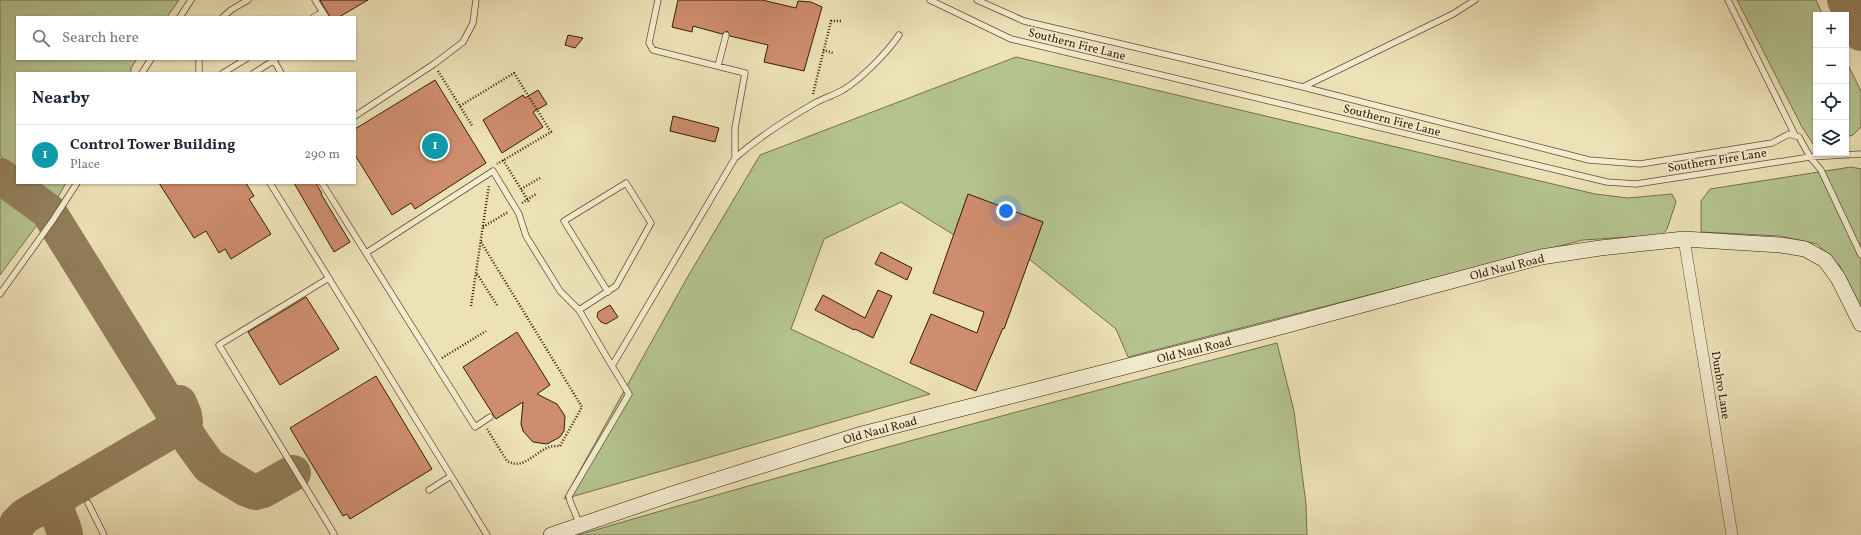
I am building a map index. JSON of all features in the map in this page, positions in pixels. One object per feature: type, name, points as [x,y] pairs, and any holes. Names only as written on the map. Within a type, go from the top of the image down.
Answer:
[{"type":"main road","name":"Old Naul Road","points":[[551,535],[862,434],[1269,330],[1541,258],[1600,248],[1684,240],[1780,245],[1805,249],[1825,260],[1838,278],[1861,324]]},
{"type":"street","name":"Dunbro Lane","points":[[1684,240],[1732,535]]},
{"type":"lane","points":[[181,16],[191,0]]},
{"type":"lane","points":[[224,16],[248,0]]},
{"type":"lane","points":[[315,0],[324,14]]},
{"type":"lane","points":[[356,115],[434,64],[463,42],[473,23],[476,0]]},
{"type":"lane","points":[[658,0],[649,43],[653,50],[745,73],[736,128],[735,158]]},
{"type":"lane","name":"Southern Fire Lane","points":[[930,0],[1011,39],[1607,182],[1636,184],[1810,157],[1861,154]]},
{"type":"lane","points":[[977,0],[1024,21],[1303,87],[1589,160],[1640,164],[1772,143],[1790,134],[1795,135],[1800,137],[1810,157],[1821,170],[1861,255]]},
{"type":"lane","points":[[1303,87],[1453,14],[1475,0]]},
{"type":"lane","points":[[1728,0],[1795,135]]},
{"type":"lane","points":[[718,66],[726,34]]},
{"type":"lane","points":[[612,366],[735,158],[750,144],[816,102],[842,90],[861,78],[893,45],[899,35]]},
{"type":"lane","points":[[143,72],[150,60]]},
{"type":"lane","points":[[198,60],[199,72]]},
{"type":"lane","points":[[225,72],[244,60]]},
{"type":"lane","points":[[255,72],[273,60]]},
{"type":"lane","points":[[275,60],[281,72]]},
{"type":"lane","points":[[366,253],[493,172],[519,214],[526,236],[560,291],[579,310],[629,394],[569,496],[580,525]]},
{"type":"lane","points":[[579,310],[608,292],[616,286],[651,223],[626,183],[564,221],[608,292]]},
{"type":"lane","points":[[0,294],[53,220],[76,184]]},
{"type":"lane","points":[[271,184],[487,535]]},
{"type":"lane","points":[[323,184],[475,427],[490,417]]},
{"type":"lane","points":[[329,278],[219,345],[334,534],[333,535]]},
{"type":"lane","points":[[429,490],[452,476]]},
{"type":"lane","points":[[88,503],[104,535]]},
{"type":"path","points":[[812,97],[831,21],[841,21]]},
{"type":"path","points":[[823,50],[833,53]]},
{"type":"path","points":[[434,64],[473,128]]},
{"type":"path","points":[[460,106],[514,73],[551,132],[497,164],[493,172],[487,190],[471,306]]},
{"type":"path","points":[[503,160],[529,202]]},
{"type":"path","points":[[521,189],[540,178]]},
{"type":"path","points":[[481,242],[582,407],[560,446],[548,448],[521,464],[513,464],[508,461],[482,422]]},
{"type":"path","points":[[476,273],[497,305]]},
{"type":"path","points":[[435,363],[486,331]]},
{"type":"green space","points":[[0,0],[179,0],[168,16],[16,16],[16,60],[136,60],[131,68],[131,72],[16,72],[16,167],[0,156]]},
{"type":"green space","points":[[1737,0],[1816,0],[1822,12],[1813,12],[1813,144],[1802,127]]},
{"type":"green space","points":[[1016,57],[1595,194],[1628,198],[1672,194],[1676,202],[1667,229],[1662,235],[1583,240],[1128,357],[1116,329],[1029,259],[1043,222],[968,195],[954,235],[901,202],[824,239],[791,329],[930,394],[564,499],[687,278],[760,155]]},
{"type":"green space","points":[[1849,67],[1861,91],[1861,127],[1853,135],[1849,136]]},
{"type":"green space","points":[[1851,167],[1861,169],[1861,308],[1840,266],[1817,244],[1780,236],[1701,232],[1701,201],[1710,189]]},
{"type":"green space","points":[[40,184],[65,184],[58,197]]},
{"type":"green space","points":[[0,193],[15,203],[37,225],[0,275]]},
{"type":"green space","points":[[1277,343],[1294,411],[1306,504],[1307,535],[578,535],[927,436]]},
{"type":"building","points":[[320,0],[368,0],[341,16],[329,16]]},
{"type":"building","points":[[678,0],[762,0],[796,8],[798,1],[811,2],[822,7],[804,71],[764,62],[768,45],[730,36],[727,31],[722,34],[693,26],[692,32],[672,27]]},
{"type":"building","points":[[568,35],[583,38],[575,48],[565,45]]},
{"type":"building","points":[[435,80],[486,163],[415,209],[411,203],[392,215],[356,157],[356,128]]},
{"type":"building","points":[[538,90],[547,104],[533,112],[543,127],[502,153],[483,120],[523,95],[525,98]]},
{"type":"building","points":[[673,116],[719,128],[715,142],[670,131]]},
{"type":"building","points":[[160,184],[247,184],[254,196],[249,199],[271,234],[231,259],[225,249],[219,253],[206,231],[194,238]]},
{"type":"building","points":[[295,184],[317,184],[350,242],[334,252]]},
{"type":"building","points":[[968,194],[1043,222],[1004,329],[1003,328],[976,391],[910,363],[931,314],[977,333],[984,312],[933,293]]},
{"type":"building","points":[[881,252],[912,268],[907,280],[875,264]]},
{"type":"building","points":[[878,290],[892,296],[873,338],[815,310],[823,295],[865,318]]},
{"type":"building","points":[[306,297],[339,349],[280,385],[248,332]]},
{"type":"building","points":[[610,305],[618,317],[606,324],[601,322],[597,317],[598,312]]},
{"type":"building","points":[[517,332],[550,385],[537,394],[557,404],[565,416],[564,431],[560,437],[547,444],[533,442],[523,431],[521,424],[523,402],[496,419],[463,367]]},
{"type":"building","points":[[376,376],[432,469],[350,519],[347,514],[343,516],[290,428]]},
{"type":"taxiway","points":[[1845,0],[1861,33]]},
{"type":"taxiway","points":[[0,176],[48,211],[193,444],[209,466],[247,489],[255,492],[263,490],[293,473]]},
{"type":"taxiway","points":[[14,535],[17,524],[25,516],[185,422],[179,403]]},
{"type":"taxiway","points":[[65,535],[56,507],[62,496],[69,490]]},
{"type":"place","name":"Control Tower Building","points":[[435,146]]}]
